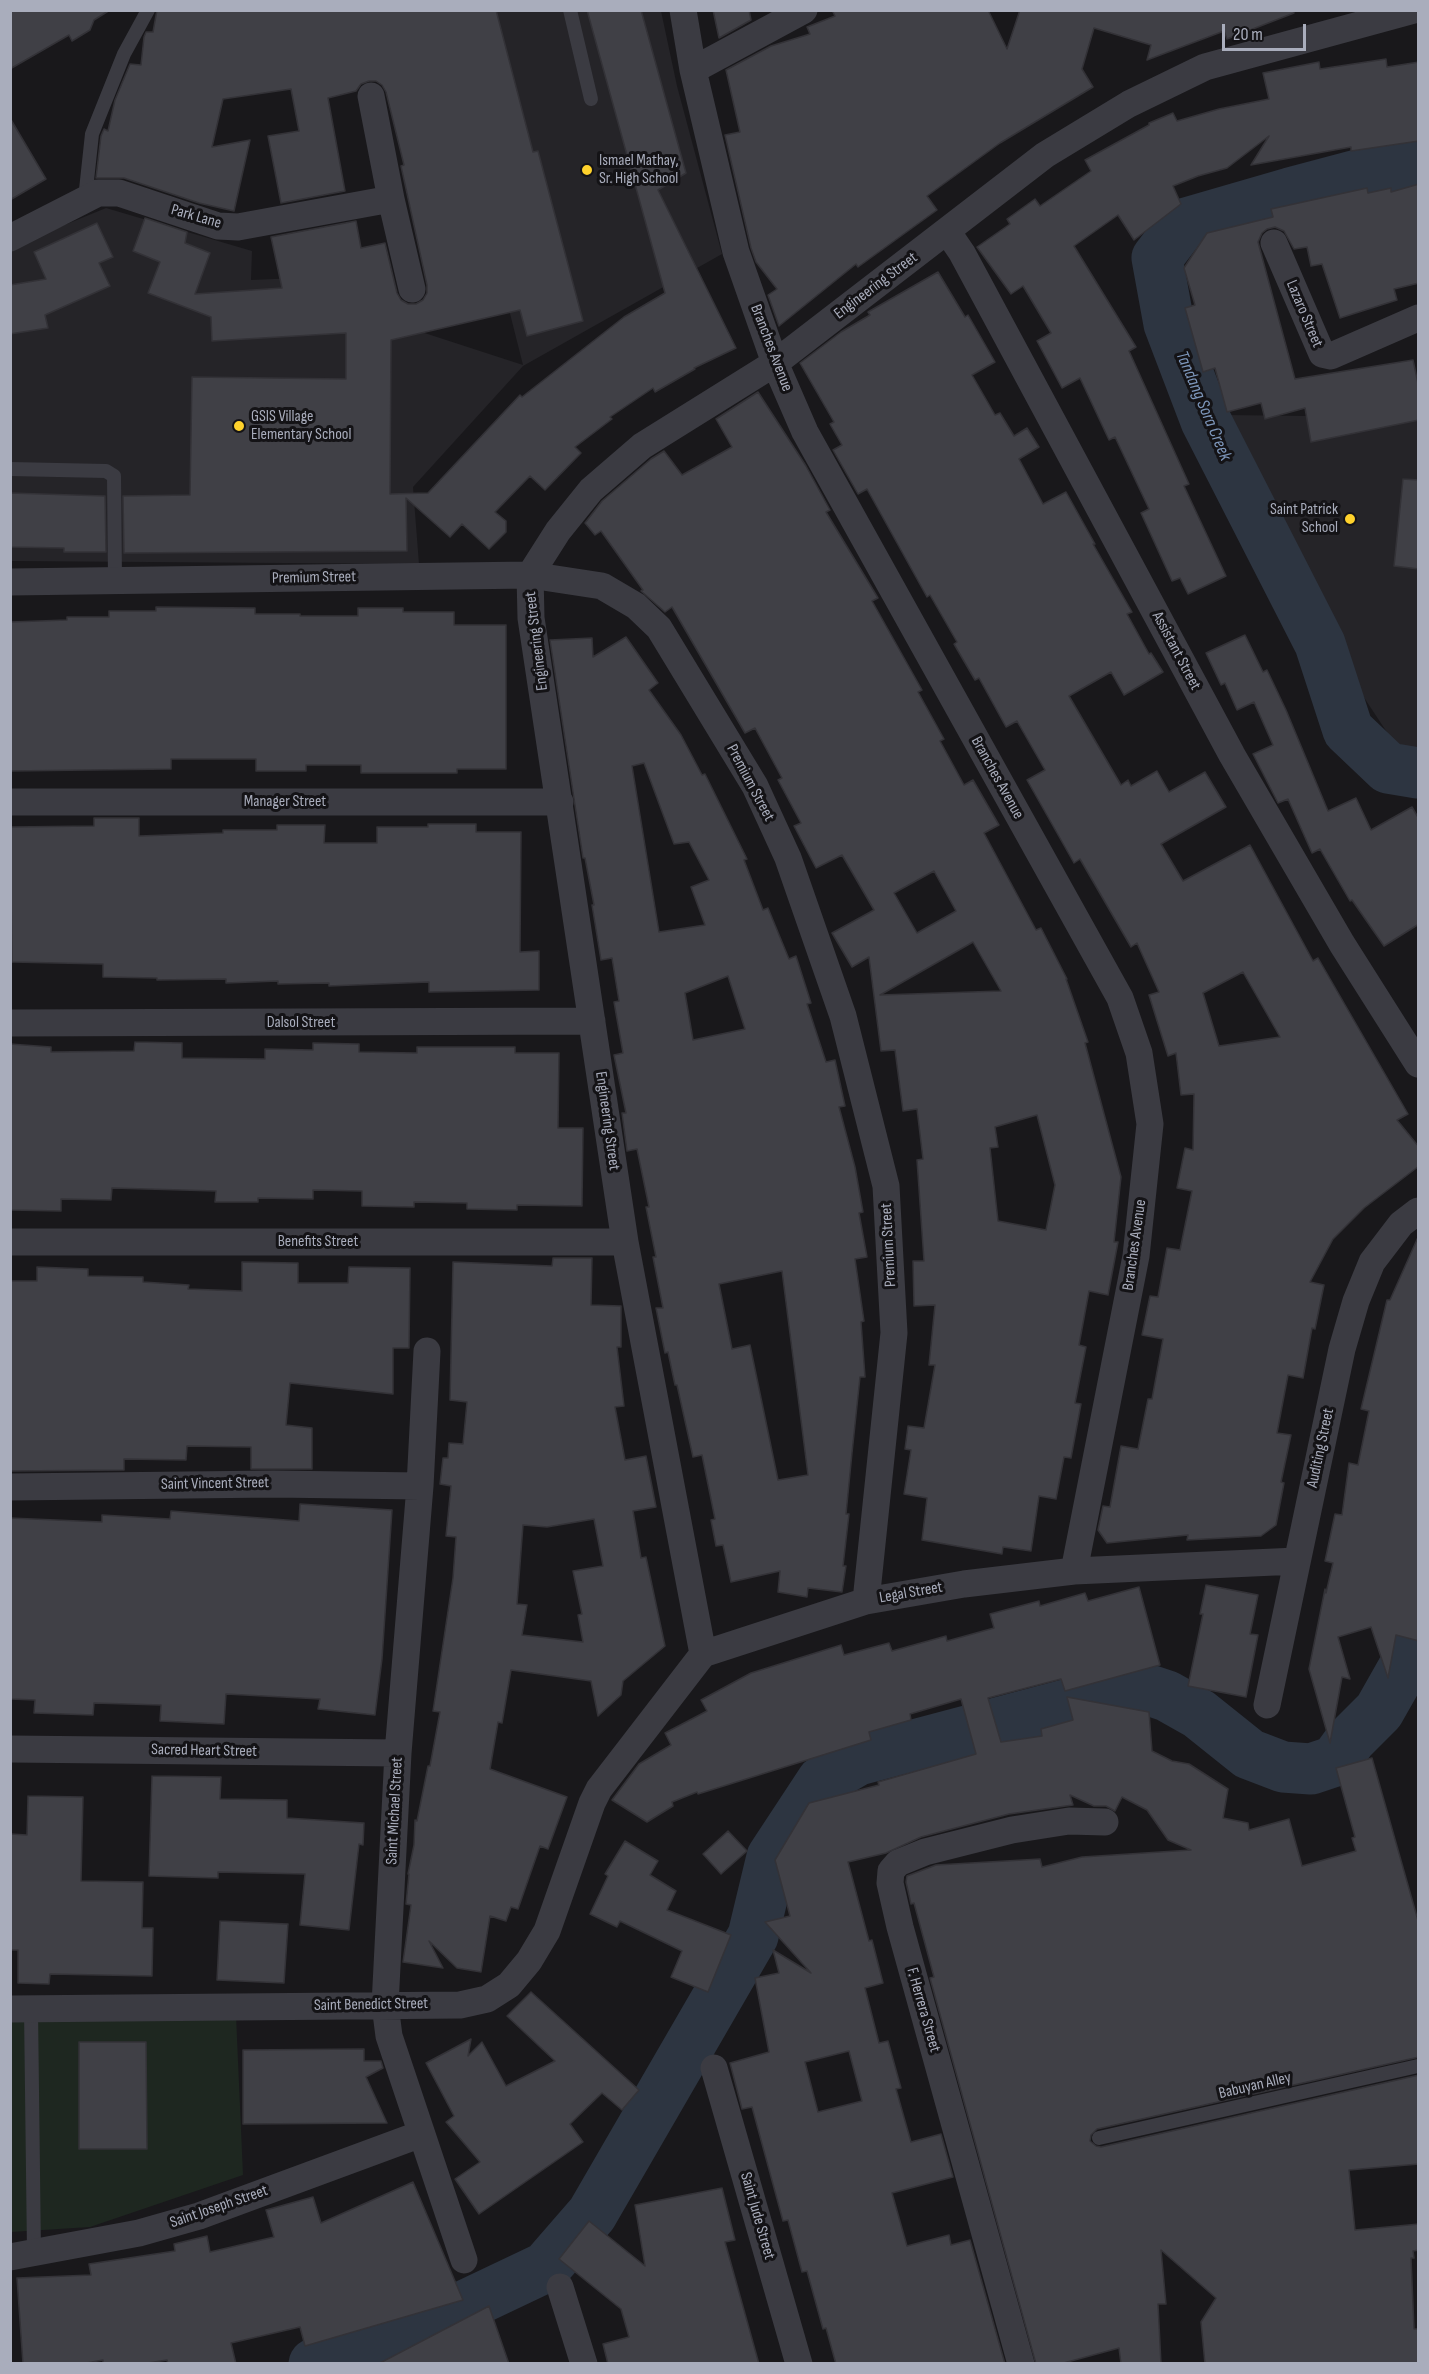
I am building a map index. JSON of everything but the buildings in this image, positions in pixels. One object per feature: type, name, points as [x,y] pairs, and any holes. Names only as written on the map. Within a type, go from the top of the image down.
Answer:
[{"type":"street","name":"Branches Avenue","points":[[683,10],[693,70],[736,252],[775,363],[805,432],[1120,998],[1139,1053],[1150,1124],[1136,1256],[1074,1571]]},
{"type":"street","points":[[693,70],[804,10]]},
{"type":"street","name":"Engineering Street","points":[[703,1654],[625,1242],[531,618],[530,574],[558,531],[591,490],[642,446],[775,363],[1045,155],[1129,104],[1205,67],[1409,11]]},
{"type":"street","points":[[372,96],[391,199],[412,289]]},
{"type":"street","name":"Park Lane","points":[[10,238],[98,193],[119,194],[218,225],[238,227],[391,199]]},
{"type":"street","name":"Assistant Street","points":[[948,231],[963,253],[1232,755],[1342,944],[1419,1064]]},
{"type":"street","name":"Lazaro Street","points":[[1274,243],[1322,354],[1331,356],[1419,318]]},
{"type":"street","name":"Premium Street","points":[[10,582],[530,574],[602,586],[636,606],[659,628],[755,786],[788,858],[843,1016],[886,1186],[894,1333],[866,1601]]},
{"type":"street","name":"Manager Street","points":[[10,802],[560,802]]},
{"type":"street","name":"Dalsol Street","points":[[10,1023],[592,1021]]},
{"type":"street","name":"Auditing Street","points":[[1267,1705],[1342,1349],[1356,1301],[1372,1262],[1401,1224],[1419,1211]]},
{"type":"street","name":"Benefits Street","points":[[10,1242],[625,1242]]},
{"type":"street","name":"Saint Michael Street","points":[[427,1351],[420,1486],[398,1753],[385,2005],[389,2036],[464,2260]]},
{"type":"street","name":"Saint Vincent Street","points":[[10,1487],[262,1484],[420,1486]]},
{"type":"street","name":"Legal Street","points":[[703,1654],[866,1601],[964,1584],[1074,1571],[1297,1561]]},
{"type":"street","name":"Saint Benedict Street","points":[[21,2009],[460,2005],[487,1999],[509,1985],[530,1961],[547,1931],[599,1789],[703,1654]]},
{"type":"street","name":"Sacred Heart Street","points":[[10,1749],[398,1753]]},
{"type":"street","name":"F. Herrera Street","points":[[1021,2364],[900,1927],[890,1884],[891,1871],[898,1863],[925,1852],[1012,1830],[1069,1821],[1105,1822]]},
{"type":"street","name":"Saint Jude Street","points":[[714,2068],[799,2364]]},
{"type":"street","name":"Saint Joseph Street","points":[[22,2255],[139,2233],[199,2216],[421,2134]]},
{"type":"street","points":[[560,2287],[584,2364]]},
{"type":"lane","points":[[85,199],[92,134],[124,54],[148,10]]},
{"type":"lane","points":[[570,10],[591,99]]},
{"type":"lane","points":[[10,469],[106,471],[114,476],[115,580]]},
{"type":"lane","points":[[21,2009],[22,2255]]},
{"type":"lane","name":"Babuyan Alley","points":[[1099,2138],[1419,2066]]},
{"type":"shaded area","name":"GSIS Village Elementary School","points":[[252,11],[661,11],[677,86],[722,254],[523,366],[413,487],[419,564],[11,561],[11,247],[106,208],[252,251],[251,280],[322,277],[400,325],[523,365],[436,21]]},
{"type":"shaded area","name":"Saint Patrick School","points":[[1226,415],[1387,417],[1418,421],[1418,756],[1400,752],[1361,693],[1334,617]]},
{"type":"shaded area","points":[[236,2015],[243,2175],[90,2227],[11,2232],[11,2018]]},
{"type":"waterway","name":"Tandang Sora Creek","points":[[1418,159],[1183,224],[1157,258],[1169,324],[1206,421],[1320,644],[1348,730],[1388,768],[1418,773]]},
{"type":"waterway","points":[[314,2364],[386,2343],[546,2267],[592,2214],[753,1936],[772,1857],[822,1781],[858,1760],[1137,1686],[1167,1696],[1199,1714],[1249,1754],[1283,1767],[1311,1769],[1335,1761],[1351,1739],[1379,1711],[1409,1658],[1418,1611]]},
{"type":"place","name":"Ismael Mathay, Sr. High School","points":[[587,170]]},
{"type":"place","name":"GSIS Village Elementary School","points":[[239,426]]},
{"type":"place","name":"Saint Patrick School","points":[[1350,519]]}]
